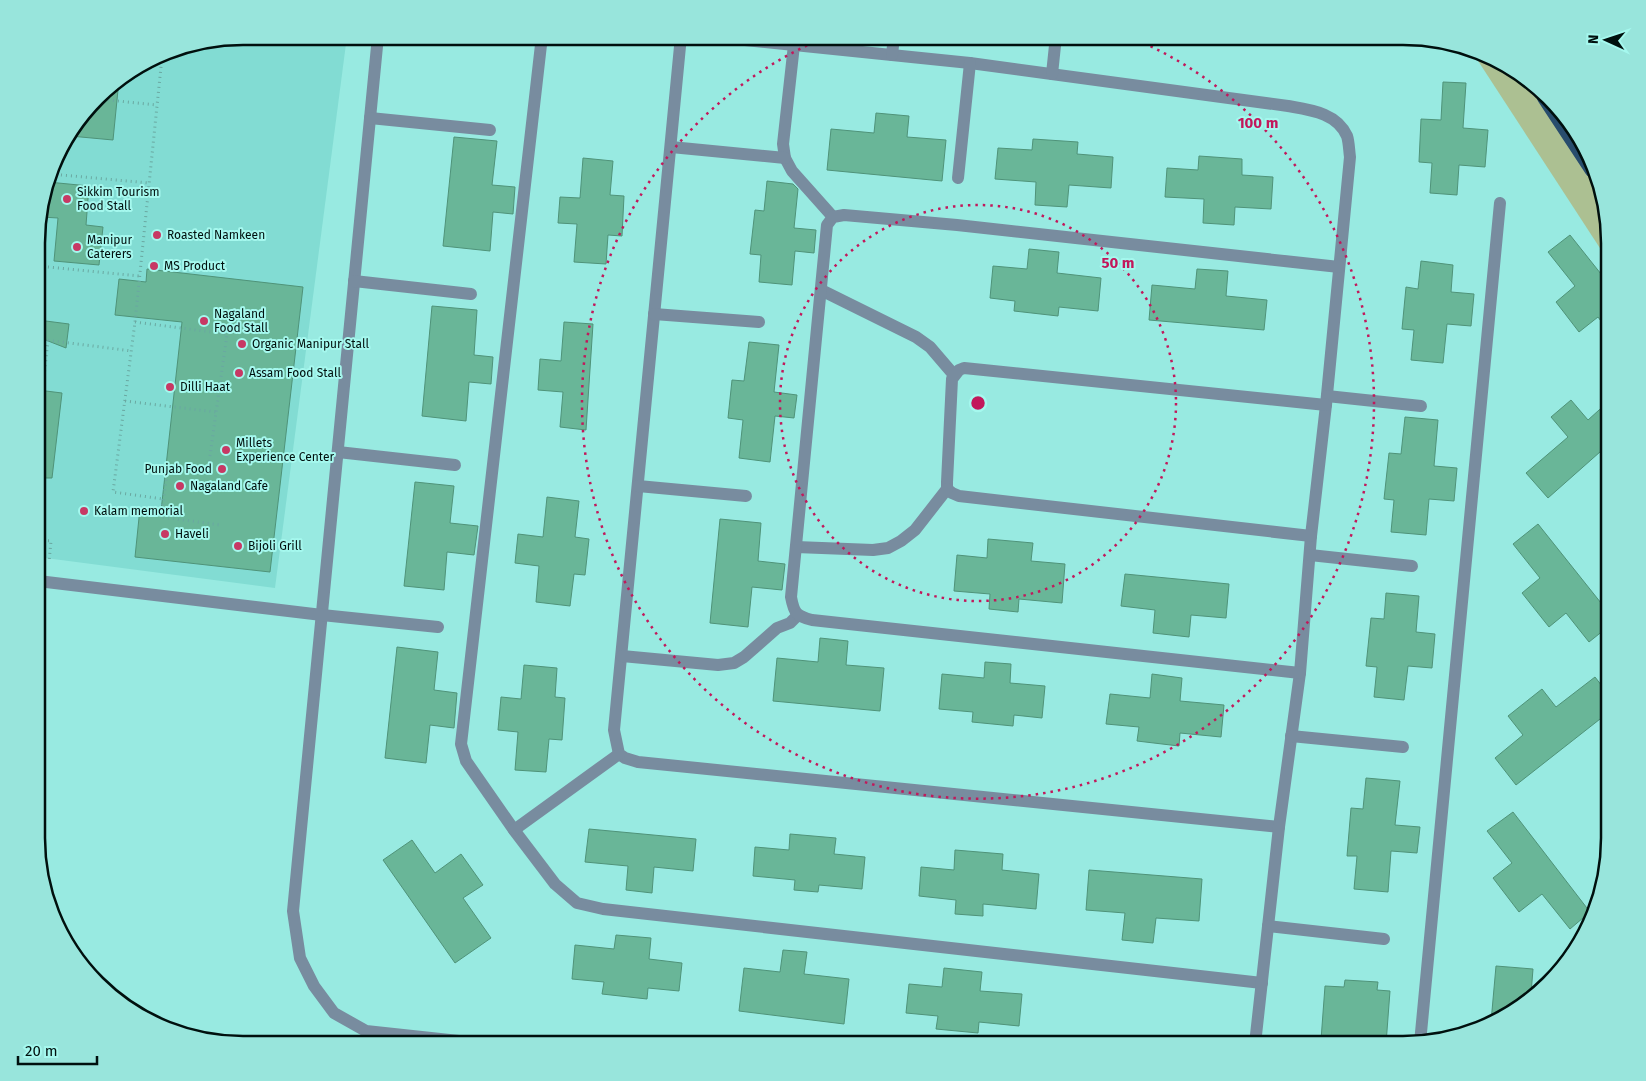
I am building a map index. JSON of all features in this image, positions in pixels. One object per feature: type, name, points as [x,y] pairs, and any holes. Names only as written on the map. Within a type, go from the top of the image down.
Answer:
[{"type":"main road","points":[[1554,115],[1577,149]]},
{"type":"street","points":[[377,45],[293,911],[300,958],[314,986],[334,1013],[366,1031],[412,1036]]},
{"type":"street","points":[[541,45],[461,744],[466,761],[514,830],[556,884],[577,903],[602,909],[1262,983]]},
{"type":"street","points":[[680,45],[614,730],[619,754],[638,762],[1279,827]]},
{"type":"street","points":[[833,217],[792,171],[785,158],[783,144],[794,45],[970,63],[1316,111],[1336,121],[1347,137],[1350,156],[1311,536],[1300,673],[1279,827],[1256,1036]]},
{"type":"street","points":[[892,55],[893,45]]},
{"type":"street","points":[[1052,74],[1055,45]]},
{"type":"street","points":[[958,178],[970,63]]},
{"type":"street","points":[[370,118],[490,130]]},
{"type":"street","points":[[671,147],[785,158]]},
{"type":"street","points":[[1421,1035],[1500,203]]},
{"type":"street","points":[[1300,673],[812,620],[798,615],[793,609],[791,597],[827,226],[833,217],[844,215],[956,225],[1339,268]]},
{"type":"street","points":[[354,281],[471,294]]},
{"type":"street","points":[[821,290],[916,337],[930,347],[954,375]]},
{"type":"street","points":[[654,314],[759,322]]},
{"type":"street","points":[[796,547],[873,550],[888,548],[915,530],[947,488],[952,379],[959,370],[964,368],[1326,401],[1421,406]]},
{"type":"street","points":[[338,452],[455,466]]},
{"type":"street","points":[[638,486],[746,496]]},
{"type":"street","points":[[947,488],[952,493],[960,496],[1311,536]]},
{"type":"street","points":[[1310,555],[1412,566]]},
{"type":"street","points":[[45,581],[438,627]]},
{"type":"street","points":[[622,656],[718,664],[734,663],[744,657],[778,628],[790,623],[798,615]]},
{"type":"street","points":[[1291,736],[1404,747]]},
{"type":"street","points":[[514,830],[619,754]]},
{"type":"street","points":[[1268,926],[1384,939]]},
{"type":"path","points":[[161,63],[132,351],[113,492],[163,499]]},
{"type":"path","points":[[107,100],[157,104]]},
{"type":"path","points":[[58,174],[149,183]]},
{"type":"path","points":[[45,267],[139,276]]},
{"type":"path","points":[[135,322],[226,334],[208,470],[168,465],[161,517],[221,525]]},
{"type":"path","points":[[45,340],[132,351]]},
{"type":"path","points":[[45,363],[48,340]]},
{"type":"path","points":[[125,401],[216,412]]},
{"type":"path","points":[[45,541],[51,541],[45,568]]},
{"type":"shaded area","name":"Dilli Haat","points":[[230,45],[346,45],[275,588],[45,558],[45,230],[52,192],[60,167],[78,133],[103,103],[133,78],[167,60],[217,47]]},
{"type":"green space","points":[[1477,59],[1513,78],[1533,94],[1568,133],[1586,167],[1594,192],[1601,230],[1601,250]]},
{"type":"building","points":[[1443,82],[1466,83],[1463,128],[1488,130],[1485,167],[1459,165],[1457,195],[1430,193],[1432,163],[1419,162],[1421,119],[1441,120]]},
{"type":"building","points":[[118,90],[113,140],[76,137],[103,103]]},
{"type":"building","points":[[876,113],[909,116],[907,137],[946,140],[942,181],[827,170],[831,129],[874,133]]},
{"type":"building","points":[[454,137],[497,141],[492,185],[515,187],[513,214],[493,212],[490,251],[443,246]]},
{"type":"building","points":[[1033,139],[1078,142],[1077,154],[1113,157],[1111,188],[1069,185],[1067,207],[1035,205],[1036,182],[995,179],[998,148],[1032,150]]},
{"type":"building","points":[[1199,156],[1242,159],[1242,175],[1273,177],[1271,209],[1235,207],[1234,225],[1203,223],[1204,199],[1165,197],[1167,168],[1198,170]]},
{"type":"building","points":[[583,158],[613,161],[610,195],[624,196],[622,236],[608,235],[606,264],[574,262],[577,224],[558,223],[560,197],[580,198]]},
{"type":"building","points":[[767,181],[793,184],[798,189],[794,228],[816,230],[814,253],[795,251],[792,285],[759,282],[761,255],[750,254],[755,210],[764,211]]},
{"type":"building","points":[[55,183],[89,186],[86,225],[103,227],[99,265],[54,261],[58,218],[47,217]]},
{"type":"building","points":[[1570,235],[1601,274],[1601,321],[1598,317],[1579,332],[1556,302],[1575,286],[1548,252]]},
{"type":"building","points":[[1029,249],[1059,252],[1057,273],[1101,278],[1098,311],[1059,307],[1058,316],[1014,311],[1015,301],[990,298],[993,266],[1027,269]]},
{"type":"building","points":[[1421,261],[1453,265],[1451,292],[1474,294],[1471,326],[1447,324],[1443,363],[1411,360],[1414,330],[1402,329],[1406,287],[1418,289]]},
{"type":"building","points":[[147,269],[303,287],[270,572],[135,557],[140,508],[161,511],[182,322],[115,315],[119,279],[146,282]]},
{"type":"building","points":[[1197,269],[1228,271],[1226,296],[1267,300],[1264,330],[1149,320],[1152,285],[1195,289]]},
{"type":"building","points":[[432,306],[477,310],[474,355],[493,357],[491,384],[469,382],[466,421],[422,416]]},
{"type":"building","points":[[45,321],[69,324],[66,348],[45,340]]},
{"type":"building","points":[[564,322],[593,324],[586,430],[560,427],[563,392],[538,390],[540,359],[561,361]]},
{"type":"building","points":[[749,342],[779,345],[774,392],[797,395],[794,418],[775,416],[770,462],[739,458],[743,420],[728,418],[732,380],[744,381]]},
{"type":"building","points":[[45,391],[62,393],[52,478],[45,478]]},
{"type":"building","points":[[1571,400],[1588,420],[1601,408],[1601,451],[1548,498],[1526,473],[1568,437],[1551,417]]},
{"type":"building","points":[[1405,417],[1438,420],[1434,466],[1457,468],[1454,501],[1429,499],[1426,535],[1391,532],[1394,500],[1384,499],[1389,453],[1401,454]]},
{"type":"building","points":[[415,482],[454,486],[450,523],[478,526],[474,555],[447,552],[444,590],[404,586]]},
{"type":"building","points":[[547,497],[579,501],[575,537],[589,539],[585,575],[574,574],[570,606],[536,602],[539,566],[515,563],[518,534],[543,537]]},
{"type":"building","points":[[720,519],[761,523],[758,561],[785,564],[782,590],[752,587],[748,627],[710,623]]},
{"type":"building","points":[[1538,524],[1601,603],[1601,632],[1589,642],[1566,613],[1549,627],[1522,593],[1540,578],[1513,544]]},
{"type":"building","points":[[988,539],[1033,543],[1031,561],[1065,564],[1062,603],[1019,599],[1018,612],[989,609],[990,594],[954,591],[957,555],[987,558]]},
{"type":"building","points":[[1125,574],[1229,584],[1226,618],[1191,615],[1189,637],[1153,633],[1155,610],[1121,606]]},
{"type":"building","points":[[1386,593],[1419,596],[1416,632],[1435,634],[1432,668],[1408,666],[1404,700],[1374,697],[1377,667],[1366,666],[1371,618],[1384,619]]},
{"type":"building","points":[[820,638],[848,641],[846,665],[884,668],[880,711],[773,701],[777,658],[818,662]]},
{"type":"building","points":[[397,647],[438,652],[434,690],[457,693],[454,728],[430,725],[426,763],[385,758]]},
{"type":"building","points":[[985,662],[1011,664],[1010,683],[1045,686],[1042,718],[1014,715],[1013,726],[972,722],[973,712],[939,709],[942,674],[984,678]]},
{"type":"building","points":[[524,665],[557,668],[555,697],[565,698],[562,740],[549,739],[546,772],[515,770],[518,732],[498,730],[501,697],[521,699]]},
{"type":"building","points":[[1152,674],[1182,678],[1180,701],[1224,705],[1221,737],[1180,733],[1179,746],[1137,741],[1139,727],[1106,724],[1110,694],[1150,698]]},
{"type":"building","points":[[1595,677],[1601,685],[1601,718],[1516,785],[1495,758],[1523,735],[1508,716],[1542,689],[1556,707]]},
{"type":"building","points":[[1366,778],[1400,781],[1395,825],[1420,827],[1417,853],[1391,851],[1388,892],[1354,889],[1357,856],[1347,856],[1351,808],[1363,809]]},
{"type":"building","points":[[1513,812],[1588,909],[1585,916],[1570,929],[1542,894],[1519,912],[1493,878],[1512,863],[1487,831]]},
{"type":"building","points":[[589,829],[696,839],[693,871],[654,867],[652,893],[626,890],[628,866],[585,862]]},
{"type":"building","points":[[790,834],[836,838],[834,854],[865,857],[862,889],[819,885],[818,892],[794,890],[795,880],[753,876],[755,847],[789,850]]},
{"type":"building","points":[[412,840],[435,873],[461,854],[483,885],[463,898],[491,938],[455,963],[383,860]]},
{"type":"building","points":[[955,850],[1003,854],[1002,870],[1039,874],[1036,909],[983,904],[983,916],[955,914],[956,900],[919,896],[921,867],[954,870]]},
{"type":"building","points":[[1089,870],[1202,879],[1199,921],[1156,918],[1153,943],[1122,940],[1125,913],[1086,910]]},
{"type":"building","points":[[616,935],[651,938],[649,959],[682,963],[679,991],[648,988],[647,999],[602,994],[604,982],[572,979],[575,945],[614,949]]},
{"type":"building","points":[[783,950],[807,952],[804,974],[849,979],[844,1024],[739,1011],[744,968],[780,972]]},
{"type":"building","points":[[1496,966],[1533,969],[1531,988],[1513,1003],[1492,1015]]},
{"type":"building","points":[[944,968],[982,972],[980,991],[1022,994],[1019,1026],[979,1022],[978,1033],[936,1029],[938,1016],[906,1013],[909,984],[942,987]]},
{"type":"building","points":[[1345,980],[1378,982],[1377,990],[1390,991],[1387,1036],[1321,1036],[1325,986],[1344,987]]},
{"type":"place","name":"Sikkim Tourism Food Stall","points":[[67,199]]},
{"type":"place","name":"Roasted Namkeen","points":[[157,235]]},
{"type":"place","name":"Manipur Caterers","points":[[77,247]]},
{"type":"place","name":"MS Product","points":[[154,266]]},
{"type":"place","name":"Nagaland Food Stall","points":[[204,321]]},
{"type":"place","name":"Organic Manipur Stall","points":[[242,344]]},
{"type":"place","name":"Assam Food Stall","points":[[239,373]]},
{"type":"place","name":"Dilli Haat","points":[[170,387]]},
{"type":"place","name":"Millets Experience Center","points":[[226,450]]},
{"type":"place","name":"Punjab Food","points":[[222,469]]},
{"type":"place","name":"Nagaland Cafe","points":[[180,486]]},
{"type":"place","name":"Kalam memorial","points":[[84,511]]},
{"type":"place","name":"Haveli","points":[[165,534]]},
{"type":"place","name":"Bijoli Grill","points":[[238,546]]}]
